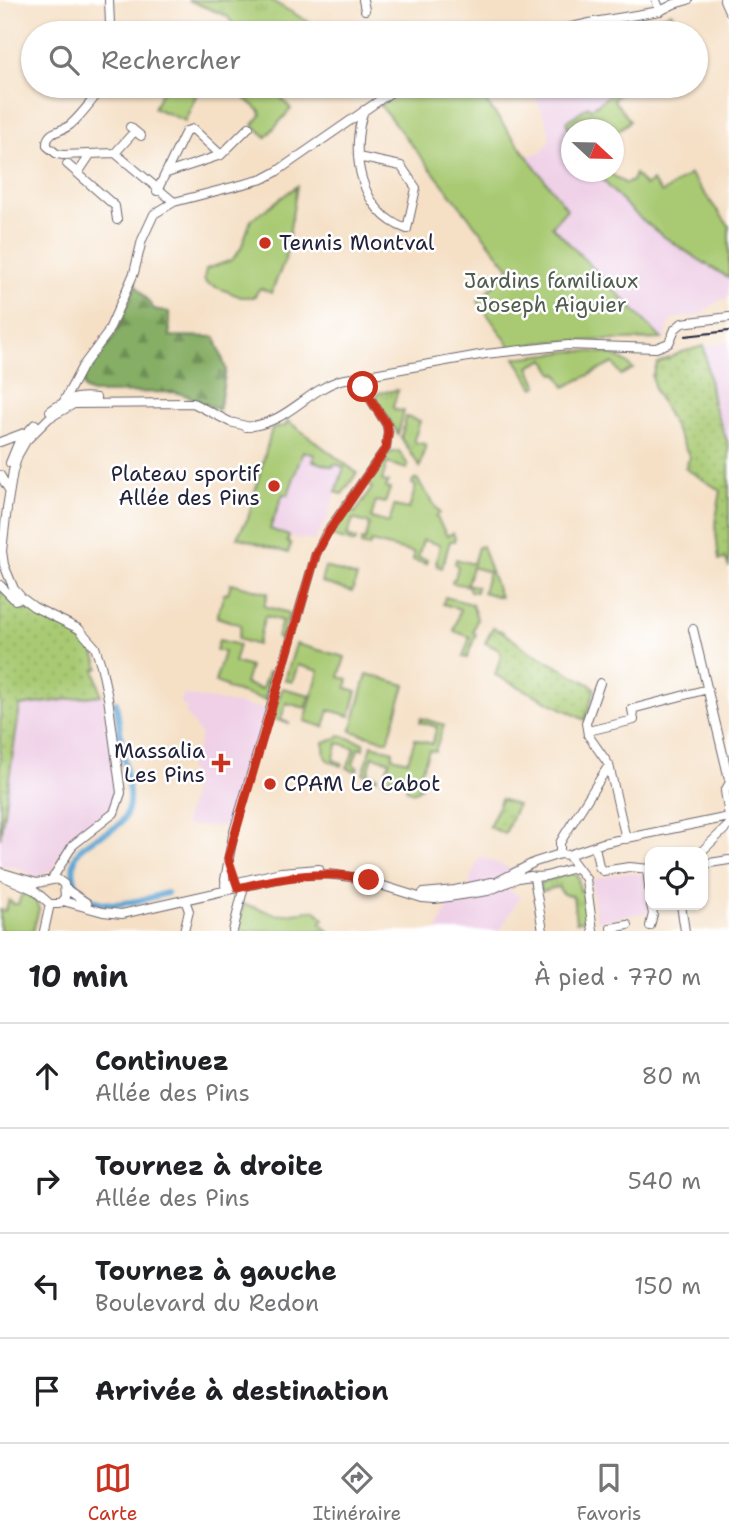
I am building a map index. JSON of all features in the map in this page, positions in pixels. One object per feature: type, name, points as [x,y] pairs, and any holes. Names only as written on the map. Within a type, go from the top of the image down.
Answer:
[{"type":"street","points":[[109,0],[110,21]]},
{"type":"street","points":[[363,0],[365,10]]},
{"type":"street","points":[[656,0],[660,11]]},
{"type":"street","points":[[600,21],[660,11],[675,2],[688,0]]},
{"type":"street","points":[[724,0],[729,11]]},
{"type":"street","points":[[93,98],[68,126],[51,132],[47,146],[57,154],[115,153],[135,132]]},
{"type":"street","points":[[0,442],[16,439],[64,401],[82,367],[103,339],[115,317],[134,273],[149,221],[161,208],[174,202],[263,179],[289,165],[382,98]]},
{"type":"street","points":[[358,157],[401,166],[416,188],[407,229],[380,214],[362,180],[358,157],[358,141],[364,110]]},
{"type":"street","points":[[167,173],[221,155],[249,127]]},
{"type":"street","points":[[158,191],[186,131],[194,129],[221,155]]},
{"type":"street","points":[[115,153],[174,202]]},
{"type":"street","points":[[78,173],[90,155]]},
{"type":"street","points":[[67,164],[114,206],[117,220]]},
{"type":"street","points":[[64,401],[174,403],[197,410],[228,425],[250,427],[278,419],[328,384],[359,376],[485,354],[568,345],[656,348],[669,343],[675,329],[682,323],[729,317]]},
{"type":"street","points":[[78,401],[77,383],[82,367]]},
{"type":"street","points":[[226,888],[228,858],[316,554],[386,448],[387,425],[359,376]]},
{"type":"street","points":[[5,472],[34,432],[49,418],[78,401]]},
{"type":"street","points":[[16,439],[20,451]]},
{"type":"street","points":[[16,439],[5,472],[9,493],[2,551],[4,565],[14,589],[22,598],[86,635],[98,654],[104,676],[121,793],[114,813],[68,850],[50,880],[42,887],[41,895]]},
{"type":"street","points":[[0,585],[15,600],[22,598]]},
{"type":"street","points":[[0,874],[37,883],[50,880],[65,886],[88,903],[117,910],[285,877],[328,874],[358,878],[422,898],[443,898],[494,890],[523,876],[533,877],[569,861],[580,851],[595,846],[729,817],[725,791],[729,781],[693,629]]},
{"type":"street","points":[[600,682],[586,723],[588,732],[608,765],[626,839]]},
{"type":"street","points":[[588,732],[634,720],[632,709],[708,689]]},
{"type":"street","points":[[593,931],[584,876],[569,861],[560,844],[608,765]]},
{"type":"street","points":[[706,847],[729,825]]},
{"type":"street","points":[[595,846],[599,867],[607,871],[629,867],[645,869]]},
{"type":"street","points":[[63,901],[68,850]]},
{"type":"street","points":[[228,858],[240,886],[233,931]]},
{"type":"street","points":[[708,863],[729,860]]},
{"type":"street","points":[[478,893],[492,883],[529,866],[569,861]]},
{"type":"street","points":[[529,866],[543,931]]},
{"type":"street","points":[[240,886],[288,871],[328,869],[370,875],[424,893],[492,883]]},
{"type":"street","points":[[0,874],[41,895],[50,904]]},
{"type":"street","points":[[50,904],[63,901],[117,914],[185,900],[226,888]]},
{"type":"street","points":[[443,898],[450,891]]},
{"type":"street","points":[[184,931],[189,911],[185,900]]},
{"type":"street","points":[[44,931],[50,904]]},
{"type":"street","points":[[650,926],[652,910]]},
{"type":"street","points":[[682,910],[685,931]]},
{"type":"street","points":[[612,931],[611,928],[628,925]]},
{"type":"shaded area","points":[[536,98],[604,98],[570,119],[561,119],[561,182],[605,182],[650,228],[729,278],[729,294],[725,300],[720,300],[700,315],[673,319],[666,337],[662,339],[552,226],[527,156],[542,152],[549,141],[549,132]]},
{"type":"shaded area","points":[[729,342],[729,446],[713,404],[704,346]]},
{"type":"shaded area","points":[[319,443],[357,473],[342,494],[336,492],[326,521],[314,541],[302,540],[270,529],[283,493],[288,494],[303,451]]},
{"type":"shaded area","points":[[102,694],[117,793],[112,812],[61,849],[54,869],[37,877],[17,868],[0,865],[0,839],[20,706]]},
{"type":"shaded area","name":"Massalia Les Pins","points":[[183,695],[266,709],[232,826],[184,826],[191,799],[192,780],[188,766],[194,760],[201,735],[185,712],[187,707],[180,703]]},
{"type":"shaded area","points":[[480,856],[511,869],[507,889],[520,896],[500,931],[437,931],[448,905],[470,902],[470,880]]},
{"type":"shaded area","points":[[621,873],[643,874],[645,910],[649,912],[597,921],[591,880]]},
{"type":"green space","points":[[188,0],[270,0],[307,21],[231,21],[227,16]]},
{"type":"green space","points":[[671,12],[676,21],[632,21],[664,16]]},
{"type":"green space","points":[[159,98],[195,98],[185,121],[154,108]]},
{"type":"green space","points":[[245,98],[281,98],[291,109],[266,137],[253,125],[261,115]]},
{"type":"green space","name":"Jardins familiaux Joseph Aiguier","points":[[391,98],[483,98],[567,209],[552,226],[662,339],[544,342],[512,349],[478,301],[510,269],[380,105]]},
{"type":"green space","points":[[606,98],[614,98],[630,121],[624,126],[624,119],[570,119],[588,106],[591,109]]},
{"type":"green space","points":[[635,174],[645,186],[652,181],[662,193],[690,174],[729,226],[729,278],[657,232],[625,205],[605,182],[626,184],[632,181]]},
{"type":"green space","name":"Tennis Montval","points":[[297,186],[285,260],[271,293],[260,288],[254,297],[241,297],[206,283],[206,269],[232,260],[241,248],[251,220]]},
{"type":"green space","points":[[136,285],[154,309],[169,312],[170,336],[215,337],[226,369],[219,410],[174,392],[92,393],[85,390],[83,382],[88,368],[113,338]]},
{"type":"green space","points":[[704,346],[713,404],[729,446],[729,568],[726,559],[719,560],[715,524],[721,491],[685,468],[690,457],[655,391],[652,376],[658,363]]},
{"type":"green space","points":[[573,351],[613,355],[633,369],[621,375],[613,363],[565,387],[545,359],[529,367],[538,386],[534,388],[515,358]]},
{"type":"green space","points":[[398,390],[393,407],[395,410],[404,411],[398,434],[376,399],[378,393]]},
{"type":"green space","points":[[406,417],[420,421],[414,440],[426,444],[420,467],[401,438]]},
{"type":"green space","name":"Plateau sportif Allée des Pins","points":[[288,421],[357,473],[342,494],[336,492],[344,467],[313,461],[315,455],[303,451],[288,495],[283,494],[270,529],[289,536],[287,542],[291,544],[288,553],[237,537],[248,518],[272,428],[285,426]]},
{"type":"green space","points":[[399,451],[408,465],[407,469],[387,463],[382,481],[388,482],[386,488],[390,489],[385,503],[376,501],[371,518],[389,523],[394,506],[409,509],[416,486],[412,484],[413,480],[417,479],[440,513],[436,516],[447,536],[453,533],[455,538],[450,541],[442,568],[436,563],[440,545],[423,540],[418,557],[427,560],[426,564],[413,560],[414,553],[371,542],[369,547],[361,545],[362,540],[365,541],[370,524],[353,519],[347,536],[356,539],[355,543],[331,536],[350,510],[355,513],[372,488],[367,484],[389,453]]},
{"type":"green space","points":[[482,546],[500,597],[483,592],[489,572],[472,567],[467,584],[477,587],[476,592],[470,591],[468,586],[452,583],[458,566],[455,564],[456,559],[473,564],[478,547]]},
{"type":"green space","points":[[325,567],[357,577],[352,592],[321,582]]},
{"type":"green space","points":[[231,583],[268,593],[264,606],[289,613],[282,640],[277,638],[282,621],[265,616],[257,645],[238,639],[241,625],[217,617],[224,594],[228,593]]},
{"type":"green space","points":[[0,589],[24,608],[72,627],[93,650],[99,668],[95,670],[101,695],[20,706],[0,839]]},
{"type":"green space","points":[[445,597],[472,604],[477,619],[473,632],[476,634],[467,658],[463,657],[470,637],[454,631],[460,609],[443,604]]},
{"type":"green space","points":[[493,627],[595,689],[585,720],[495,675],[501,655],[498,649],[485,643]]},
{"type":"green space","points":[[219,640],[239,645],[234,662],[250,667],[245,684],[262,689],[268,672],[272,674],[265,697],[269,701],[227,689],[215,682],[224,652],[216,650]]},
{"type":"green space","points":[[296,644],[345,657],[339,677],[348,679],[346,688],[357,691],[350,716],[329,710],[324,727],[305,721],[319,671],[298,665],[292,682],[285,680]]},
{"type":"green space","points":[[367,674],[405,685],[388,741],[351,731]]},
{"type":"green space","points":[[282,688],[310,695],[306,708],[286,703],[281,719],[290,724],[274,719]]},
{"type":"green space","points":[[421,718],[444,725],[435,751],[429,750],[417,783],[421,787],[414,792],[406,789],[408,782],[391,777],[388,783],[382,781],[390,761],[373,756],[368,773],[377,776],[377,779],[363,774],[372,745],[393,751],[392,757],[408,761],[415,739],[432,744],[437,727],[420,722]]},
{"type":"green space","points":[[339,735],[364,743],[363,749],[359,747],[353,764],[358,768],[356,771],[347,768],[355,748],[338,743],[333,760],[342,763],[341,766],[328,761],[325,756],[324,742]]},
{"type":"green space","points":[[501,799],[517,805],[505,834],[489,827]]},
{"type":"green space","points":[[571,873],[578,876],[580,891],[584,890],[588,919],[576,922],[573,896],[563,894],[558,887],[539,892],[541,882]]},
{"type":"green space","points":[[26,892],[33,895],[39,909],[33,931],[0,931],[0,910],[5,911],[9,900],[18,904]]},
{"type":"green space","points":[[244,904],[279,915],[315,910],[324,919],[320,923],[329,931],[237,931]]},
{"type":"waterway","points":[[116,702],[129,793],[128,807],[118,825],[92,840],[77,854],[73,866],[74,878],[85,895],[95,901],[107,903],[132,902],[167,893]]},
{"type":"tram line","points":[[685,336],[729,331]]},
{"type":"place","name":"Tennis Montval","points":[[265,243]]},
{"type":"place","name":"Plateau sportif Allée des Pins","points":[[274,486]]},
{"type":"place","name":"Massalia Les Pins","points":[[221,763]]},
{"type":"place","name":"CPAM Le Cabot","points":[[270,784]]},
{"type":"route","points":[[363,387],[387,425],[386,448],[316,554],[228,858],[238,888],[285,877],[316,874],[369,880]]}]
